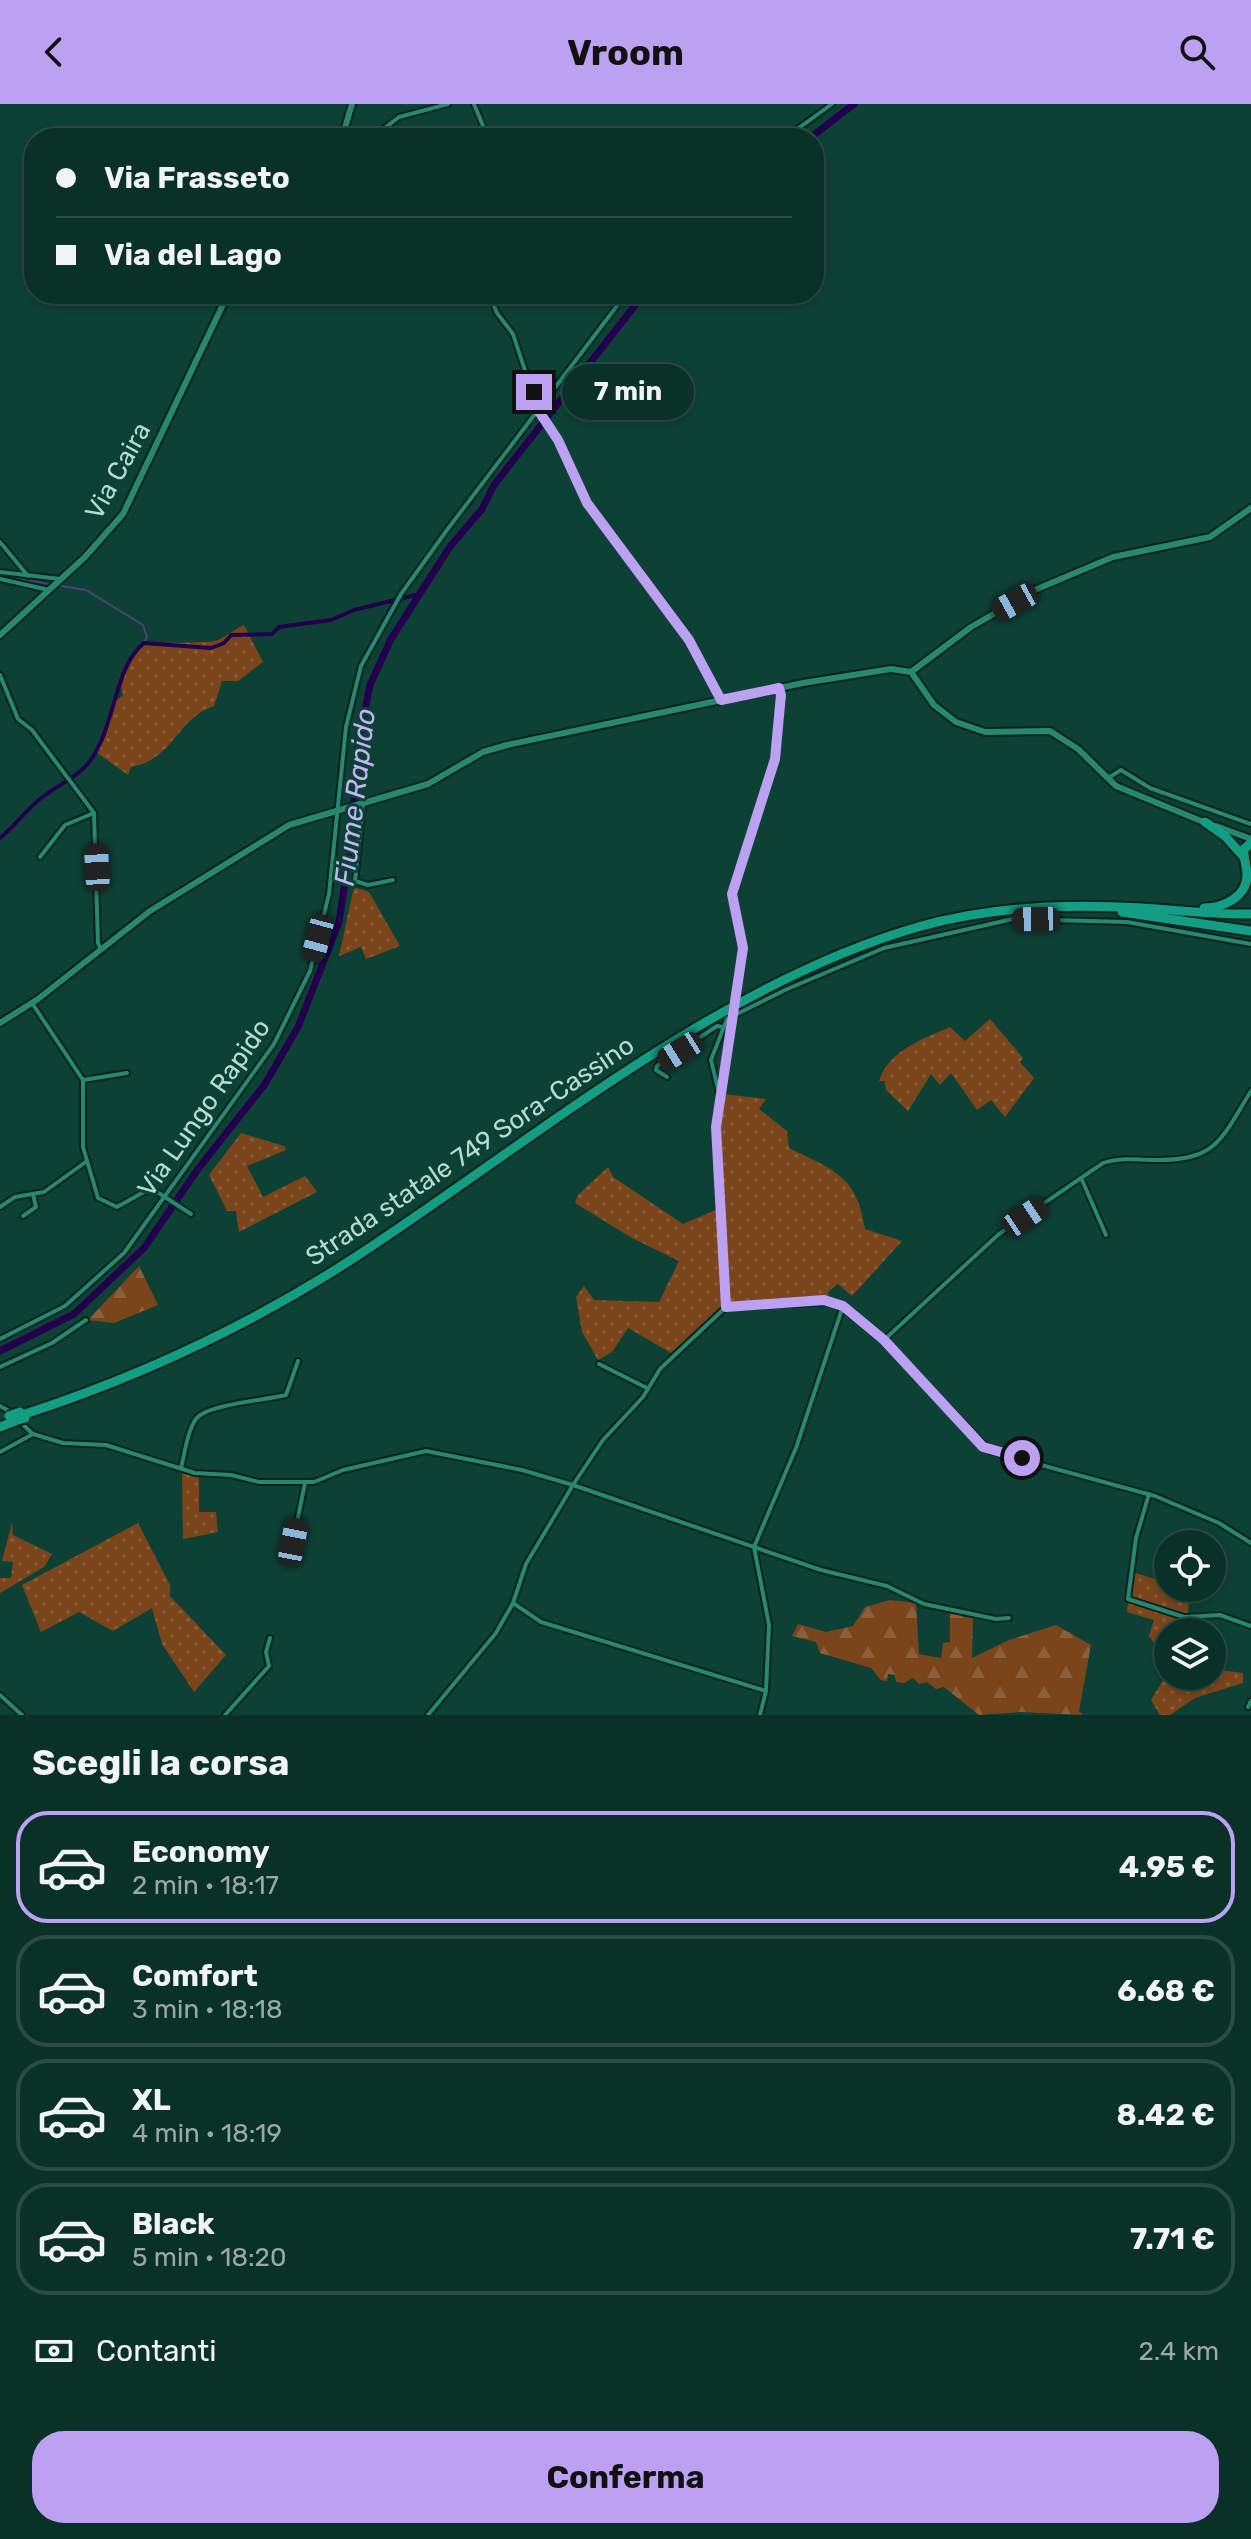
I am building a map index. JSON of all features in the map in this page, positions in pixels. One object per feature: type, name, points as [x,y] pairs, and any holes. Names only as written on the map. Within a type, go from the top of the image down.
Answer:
[{"type":"highway","points":[[1205,822],[1225,836],[1243,856]]},
{"type":"highway","points":[[1115,907],[1210,908],[1225,904],[1245,888],[1247,879],[1243,856],[1244,849],[1251,841]]},
{"type":"highway","points":[[1063,907],[1251,931]]},
{"type":"highway","name":"Strada statale 749 Sora-Cassino","points":[[11,1419],[143,1371],[249,1320],[360,1254],[675,1042],[768,989],[852,950],[919,927],[994,911],[1115,907],[1251,914]]},
{"type":"main road","points":[[345,128],[352,104]]},
{"type":"main road","name":"Via Caira","points":[[0,635],[106,535],[123,514],[223,304]]},
{"type":"main road","points":[[0,1023],[32,1003],[150,911],[289,825],[428,784],[492,749],[779,688],[891,669],[911,672],[971,627],[1037,589],[1113,557],[1210,537],[1251,508]]},
{"type":"main road","points":[[911,672],[934,705],[965,727],[985,732],[1050,731],[1078,749],[1107,778],[1131,795],[1251,841]]},
{"type":"street","points":[[385,128],[399,117],[448,104]]},
{"type":"street","points":[[474,104],[484,128]]},
{"type":"street","points":[[799,128],[832,104]]},
{"type":"street","points":[[493,304],[513,334],[540,412],[605,532],[623,549],[665,613],[689,640],[721,700]]},
{"type":"street","name":"Via Lungo Rapido","points":[[0,1339],[65,1306],[91,1286],[124,1253],[254,1077],[310,971],[329,894],[350,704],[361,666],[401,594],[619,304]]},
{"type":"street","points":[[0,542],[30,578]]},
{"type":"street","points":[[0,572],[30,578],[60,579]]},
{"type":"street","points":[[0,579],[49,590]]},
{"type":"street","points":[[0,675],[18,719],[32,730],[94,813],[98,943],[101,949]]},
{"type":"street","points":[[726,1307],[716,1127],[743,948],[732,894],[775,759],[782,700],[779,688]]},
{"type":"street","points":[[1107,778],[1121,770],[1150,788],[1251,824]]},
{"type":"street","points":[[360,805],[355,881],[368,885],[393,880]]},
{"type":"street","points":[[40,857],[65,825],[94,813]]},
{"type":"street","points":[[720,1095],[714,1087],[711,1060],[723,1027],[740,1011],[884,948],[1013,919],[1095,919],[1251,944]]},
{"type":"street","points":[[32,1003],[83,1080],[83,1147],[98,1198],[111,1206],[120,1206],[151,1188],[191,1214]]},
{"type":"street","points":[[667,1077],[656,1070],[657,1066],[717,1026],[723,1027]]},
{"type":"street","points":[[83,1080],[127,1073]]},
{"type":"street","points":[[884,1340],[999,1234],[1103,1163],[1115,1159],[1175,1160],[1207,1153],[1221,1139],[1251,1091]]},
{"type":"street","points":[[0,1207],[15,1197],[47,1190],[87,1161]]},
{"type":"street","points":[[1082,1180],[1106,1235]]},
{"type":"street","points":[[23,1216],[36,1207],[33,1194]]},
{"type":"street","points":[[428,1715],[487,1648],[513,1603],[526,1564],[603,1440],[660,1369],[726,1307],[824,1300],[843,1306],[884,1340],[990,1451],[1149,1494],[1219,1523],[1251,1543]]},
{"type":"street","points":[[760,1715],[766,1691],[769,1625],[754,1547],[796,1448],[843,1306]]},
{"type":"street","points":[[0,1367],[52,1343],[86,1320]]},
{"type":"street","points":[[181,1468],[194,1421],[200,1415],[216,1408],[286,1395],[298,1361]]},
{"type":"street","points":[[599,1364],[647,1388]]},
{"type":"street","points":[[0,1406],[12,1412],[33,1434],[63,1443],[106,1445],[181,1468],[259,1482],[305,1483],[414,1452],[434,1452],[573,1485],[821,1570],[887,1586],[942,1609],[1009,1618]]},
{"type":"street","points":[[0,1452],[33,1434]]},
{"type":"street","points":[[293,1542],[305,1483]]},
{"type":"street","points":[[1149,1494],[1136,1538],[1128,1599],[1184,1617],[1220,1615],[1251,1626]]},
{"type":"street","points":[[513,1603],[541,1622],[766,1691]]},
{"type":"street","points":[[225,1715],[269,1666],[266,1652],[270,1638]]},
{"type":"street","points":[[0,1695],[22,1715]]},
{"type":"green space","points":[[244,625],[263,662],[238,681],[222,681],[214,706],[192,719],[157,756],[131,767],[128,775],[96,752],[116,701],[123,695],[123,671],[141,647],[148,642],[215,641]]},
{"type":"green space","points":[[354,887],[369,892],[400,946],[366,959],[361,947],[339,956]]},
{"type":"green space","points":[[990,1019],[1023,1058],[1020,1062],[1034,1078],[1005,1117],[991,1100],[977,1110],[951,1073],[940,1085],[931,1074],[908,1111],[886,1090],[885,1081],[879,1081],[891,1061],[918,1041],[950,1027],[965,1041]]},
{"type":"green space","points":[[723,1094],[766,1099],[759,1109],[787,1131],[789,1148],[830,1169],[849,1185],[856,1197],[865,1229],[902,1241],[852,1296],[838,1284],[828,1292],[829,1299],[733,1305],[727,1301],[719,1131]]},
{"type":"green space","points":[[241,1133],[284,1146],[286,1150],[247,1166],[263,1197],[305,1176],[317,1192],[239,1232],[236,1211],[227,1211],[209,1175]]},
{"type":"green space","points":[[608,1167],[613,1177],[683,1224],[718,1209],[724,1306],[671,1353],[628,1328],[612,1352],[598,1360],[582,1332],[576,1297],[584,1286],[594,1300],[659,1302],[679,1261],[632,1238],[575,1203],[578,1195]]},
{"type":"green space","points":[[139,1266],[158,1305],[114,1323],[88,1320]]},
{"type":"green space","points":[[182,1472],[199,1478],[199,1512],[216,1512],[218,1532],[183,1539]]},
{"type":"green space","points":[[12,1523],[13,1535],[52,1554],[44,1567],[0,1593],[0,1578],[11,1578],[13,1562],[2,1561]]},
{"type":"green space","points":[[138,1523],[170,1585],[170,1596],[226,1655],[194,1692],[162,1644],[152,1608],[113,1631],[79,1612],[41,1632],[22,1585]]},
{"type":"green space","points":[[1132,1572],[1154,1579],[1154,1602],[1189,1602],[1187,1618],[1154,1620],[1127,1612]]},
{"type":"green space","points":[[890,1600],[916,1603],[919,1654],[941,1658],[943,1643],[950,1642],[950,1613],[973,1617],[972,1658],[1009,1640],[1056,1625],[1091,1645],[1079,1711],[1083,1715],[1020,1712],[979,1715],[944,1687],[936,1689],[927,1682],[919,1684],[913,1678],[904,1683],[896,1682],[895,1675],[888,1674],[887,1681],[881,1680],[871,1668],[820,1653],[816,1642],[792,1636],[798,1624],[826,1632],[853,1626],[865,1607]]},
{"type":"green space","points":[[1154,1620],[1154,1643],[1149,1636]]},
{"type":"green space","points":[[1226,1671],[1243,1673],[1243,1683],[1226,1688]]},
{"type":"green space","points":[[1157,1690],[1221,1690],[1195,1698],[1170,1715],[1160,1715],[1151,1700]]},
{"type":"waterway","name":"Fiume Rapido","points":[[823,128],[854,104]]},
{"type":"waterway","name":"Fiume Rapido","points":[[0,1351],[74,1314],[144,1248],[198,1169],[265,1084],[298,1027],[339,922],[351,843],[358,744],[370,685],[391,639],[449,548],[482,509],[494,485],[636,304]]},
{"type":"waterway","points":[[0,576],[86,590],[143,625],[147,637],[144,643]]},
{"type":"waterway","points":[[0,838],[35,803],[90,761],[99,747],[127,666],[144,643],[211,648],[224,643],[231,635],[272,634],[279,627],[331,620],[354,610],[420,594]]},
{"type":"route","points":[[534,392],[538,410],[558,440],[587,503],[605,532],[623,549],[667,616],[689,640],[721,700],[779,688],[781,695],[775,759],[732,894],[733,914],[743,948],[716,1127],[726,1307],[824,1300],[843,1306],[884,1340],[983,1447],[1022,1458]]}]
